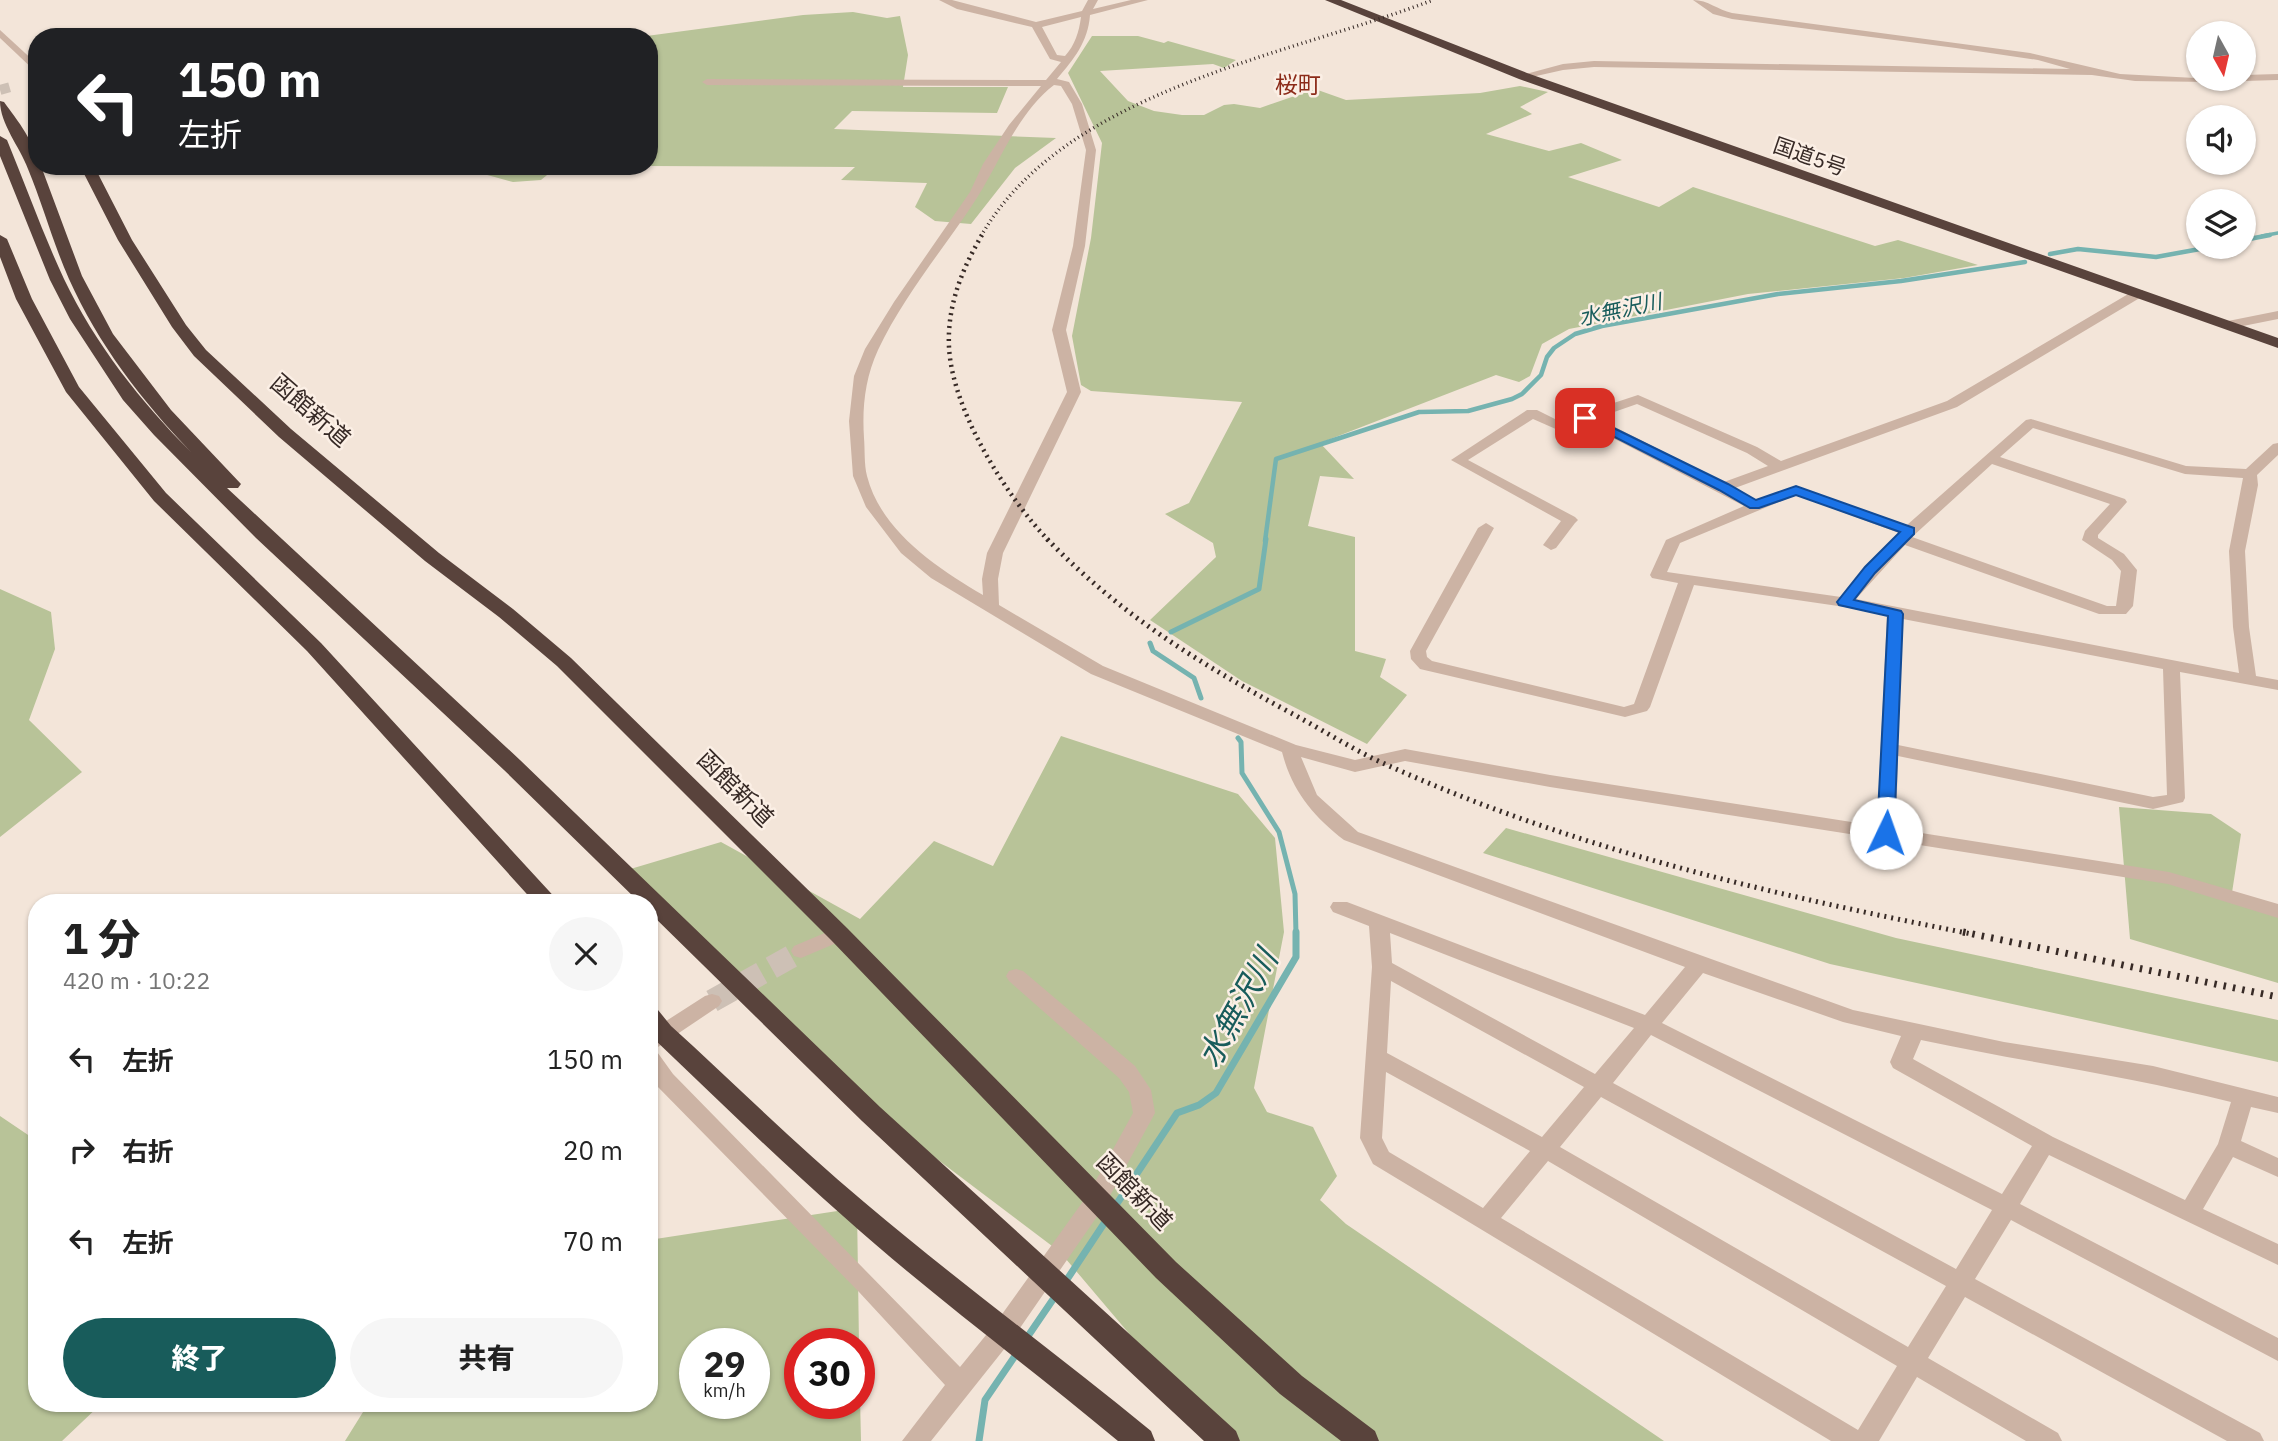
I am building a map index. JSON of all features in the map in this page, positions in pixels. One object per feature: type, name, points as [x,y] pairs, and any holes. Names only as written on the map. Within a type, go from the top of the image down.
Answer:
[{"type":"highway","name":"国道5号","points":[[1331,0],[1523,76],[2278,343]]},
{"type":"highway","points":[[0,105],[28,156]]},
{"type":"highway","points":[[0,140],[57,280],[78,319],[129,396],[198,471],[512,765],[645,894]]},
{"type":"highway","points":[[37,175],[75,277],[95,315],[150,393],[214,466],[422,670],[512,765]]},
{"type":"highway","name":"函館新道","points":[[92,175],[125,240],[180,327],[200,353],[285,433],[432,557],[506,613],[564,662],[839,934],[1166,1270],[1291,1385],[1364,1441]]},
{"type":"highway","points":[[0,239],[24,299],[72,389],[160,497],[314,646],[540,894]]},
{"type":"highway","points":[[658,907],[871,1114],[1225,1441]]},
{"type":"highway","points":[[658,1041],[979,1314],[1062,1376],[1140,1441]]},
{"type":"street","points":[[944,0],[969,9],[1036,25],[1089,7],[1143,0]]},
{"type":"street","points":[[1698,0],[1716,12],[1732,16],[2040,58],[2093,72]]},
{"type":"street","points":[[1089,7],[1084,32],[1068,60],[1014,125],[989,164],[976,192],[900,302],[872,349],[861,376],[856,421],[860,476],[884,524],[906,551],[937,575],[1097,670],[1290,749],[1355,766],[1405,755],[1550,781],[2169,878],[2278,911]]},
{"type":"street","points":[[1036,25],[1053,57],[1068,60]]},
{"type":"street","points":[[0,33],[28,60]]},
{"type":"street","points":[[1523,76],[1563,67],[1594,64],[2093,72],[2186,79]]},
{"type":"street","points":[[2256,78],[2278,77]]},
{"type":"street","points":[[707,82],[1065,84],[1084,124],[1091,155],[1079,246],[1059,330],[1074,392],[995,553],[990,579],[991,607]]},
{"type":"street","points":[[1723,487],[1952,404],[2139,293]]},
{"type":"street","points":[[2228,325],[2278,315]]},
{"type":"street","points":[[1550,545],[1570,520],[1458,460],[1532,413],[1558,426],[1638,398],[1752,450],[1780,467]]},
{"type":"street","points":[[1585,418],[1754,505]]},
{"type":"street","points":[[1845,602],[1870,570],[1905,535],[2031,423],[2185,470],[2250,474],[2278,447]]},
{"type":"street","points":[[1990,459],[2120,502],[2090,534],[2090,540],[2118,557],[2129,570],[2125,606],[2120,611],[2105,611],[1905,535],[1796,490],[1674,540],[1658,575],[1845,602],[1895,614],[2278,685]]},
{"type":"street","points":[[2248,680],[2241,627],[2237,551],[2251,485],[2250,474]]},
{"type":"street","points":[[1486,528],[1418,652],[1419,659],[1426,665],[1625,712],[1635,711],[1642,707],[1687,580]]},
{"type":"street","points":[[1886,833],[1895,614]]},
{"type":"street","points":[[1889,749],[2152,803],[2166,802],[2176,798],[2171,666]]},
{"type":"street","points":[[1290,749],[1297,778],[1312,801],[1330,820],[1351,835],[1699,964],[1850,1017],[2004,1050],[2152,1074],[2278,1105]]},
{"type":"street","points":[[1340,907],[1649,1025],[2008,1208],[2278,1350]]},
{"type":"street","points":[[1379,922],[1382,967],[1371,1138],[1381,1158],[1853,1441]]},
{"type":"street","points":[[802,951],[839,934]]},
{"type":"street","points":[[1486,1220],[1699,964]]},
{"type":"street","points":[[1382,967],[2251,1441]]},
{"type":"street","points":[[915,1441],[1003,1331],[1097,1199],[1144,1113],[1140,1090],[1127,1072],[1016,976]]},
{"type":"street","points":[[658,1032],[712,1001]]},
{"type":"street","points":[[1914,1030],[1901,1062],[2045,1143],[2190,1210],[2278,1255]]},
{"type":"street","points":[[658,1056],[665,1080],[867,1285],[960,1384]]},
{"type":"street","points":[[1375,1056],[1545,1149],[2049,1441]]},
{"type":"street","points":[[2190,1210],[2229,1145],[2244,1095]]},
{"type":"street","points":[[1865,1441],[2045,1143]]},
{"type":"street","points":[[2229,1145],[2278,1168]]},
{"type":"green space","points":[[853,12],[887,18],[900,16],[908,55],[903,87],[1008,87],[997,113],[852,111],[834,129],[1056,138],[1015,168],[971,224],[935,221],[915,207],[927,183],[841,180],[855,167],[658,166],[658,34],[803,15]]},
{"type":"green space","points":[[1092,36],[1138,36],[1164,43],[1168,41],[1236,60],[1224,68],[1213,64],[1100,71],[1128,101],[1154,111],[1182,115],[1204,115],[1224,105],[1234,104],[1260,108],[1315,89],[1346,100],[1480,93],[1520,86],[1548,92],[1520,107],[1532,114],[1486,134],[1549,151],[1581,143],[1622,160],[1568,177],[1659,207],[1693,187],[1875,246],[1898,240],[1978,265],[1904,278],[1748,294],[1569,329],[1542,344],[1530,376],[1519,382],[1496,375],[1320,443],[1354,479],[1320,476],[1308,526],[1355,537],[1355,651],[1386,659],[1380,677],[1407,695],[1367,744],[1242,681],[1150,620],[1216,557],[1213,543],[1165,514],[1189,503],[1242,402],[1091,391],[1081,385],[1072,336],[1091,238],[1102,143],[1068,73]]},
{"type":"green space","points":[[487,175],[547,175],[541,180],[513,182]]},
{"type":"green space","points":[[0,589],[51,612],[55,649],[29,720],[82,772],[0,837]]},
{"type":"green space","points":[[1061,736],[1238,794],[1275,838],[1284,932],[1254,1088],[1267,1112],[1313,1127],[1337,1176],[1320,1200],[1346,1224],[1664,1441],[1220,1441],[1060,1252],[790,1048],[658,912],[658,894],[639,894],[617,873],[721,842],[860,919],[934,841],[993,866]]},
{"type":"green space","points":[[2119,807],[2211,814],[2241,834],[2231,899],[2278,916],[2278,983],[2130,939]]},
{"type":"green space","points":[[1506,828],[1896,938],[2278,1020],[2278,1062],[1830,964],[1483,853]]},
{"type":"green space","points":[[0,1116],[28,1135],[28,1412],[93,1412],[62,1441],[0,1441]]},
{"type":"green space","points":[[857,1208],[859,1328],[784,1328],[784,1419],[860,1419],[861,1441],[345,1441],[363,1412],[658,1412],[658,1239]]},
{"type":"waterway","name":"水無沢川","points":[[2262,236],[2278,233]]},
{"type":"waterway","name":"水無沢川","points":[[2256,238],[2270,235]]},
{"type":"waterway","name":"水無沢川","points":[[2050,254],[2078,249],[2156,257],[2186,252]]},
{"type":"waterway","name":"水無沢川","points":[[1265,541],[1276,459],[1419,412],[1468,411],[1512,399],[1522,394],[1541,375],[1547,357],[1554,348],[1575,334],[1602,326],[1778,294],[1901,281],[2025,262]]},
{"type":"waterway","name":"水無沢川","points":[[1171,632],[1259,589],[1266,539]]},
{"type":"waterway","name":"水無沢川","points":[[1150,643],[1153,651],[1194,678],[1201,698]]},
{"type":"waterway","name":"水無沢川","points":[[1238,738],[1241,742],[1242,773],[1279,832],[1295,894],[1296,934]]},
{"type":"waterway","name":"水無沢川","points":[[1114,1208],[1177,1113],[1199,1105],[1216,1093],[1296,957],[1296,934]]},
{"type":"waterway","name":"水無沢川","points":[[1064,1284],[1107,1219]]},
{"type":"waterway","name":"水無沢川","points":[[1026,1339],[1056,1295]]},
{"type":"waterway","name":"水無沢川","points":[[979,1441],[985,1400],[1017,1353]]},
{"type":"tunnel","points":[[0,90],[14,86]]},
{"type":"tunnel","points":[[712,1001],[801,951]]},
{"type":"railway","points":[[981,236],[1019,186],[1067,145],[1122,112],[1184,84],[1433,0]]},
{"type":"railway","points":[[982,235],[962,275],[953,303],[949,332],[952,372],[960,398],[984,451],[1016,501],[1049,540]]},
{"type":"railway","points":[[1049,540],[1104,592],[1192,656],[1364,754],[1446,790],[1519,818],[1668,864],[1819,902],[1972,934]]},
{"type":"railway","points":[[1963,932],[2278,997]]},
{"type":"district","name":"桜町","points":[[1298,84]]},
{"type":"route","points":[[1585,418],[1754,505],[1796,490],[1909,531],[1870,570],[1845,602],[1895,614],[1886,833]]}]
